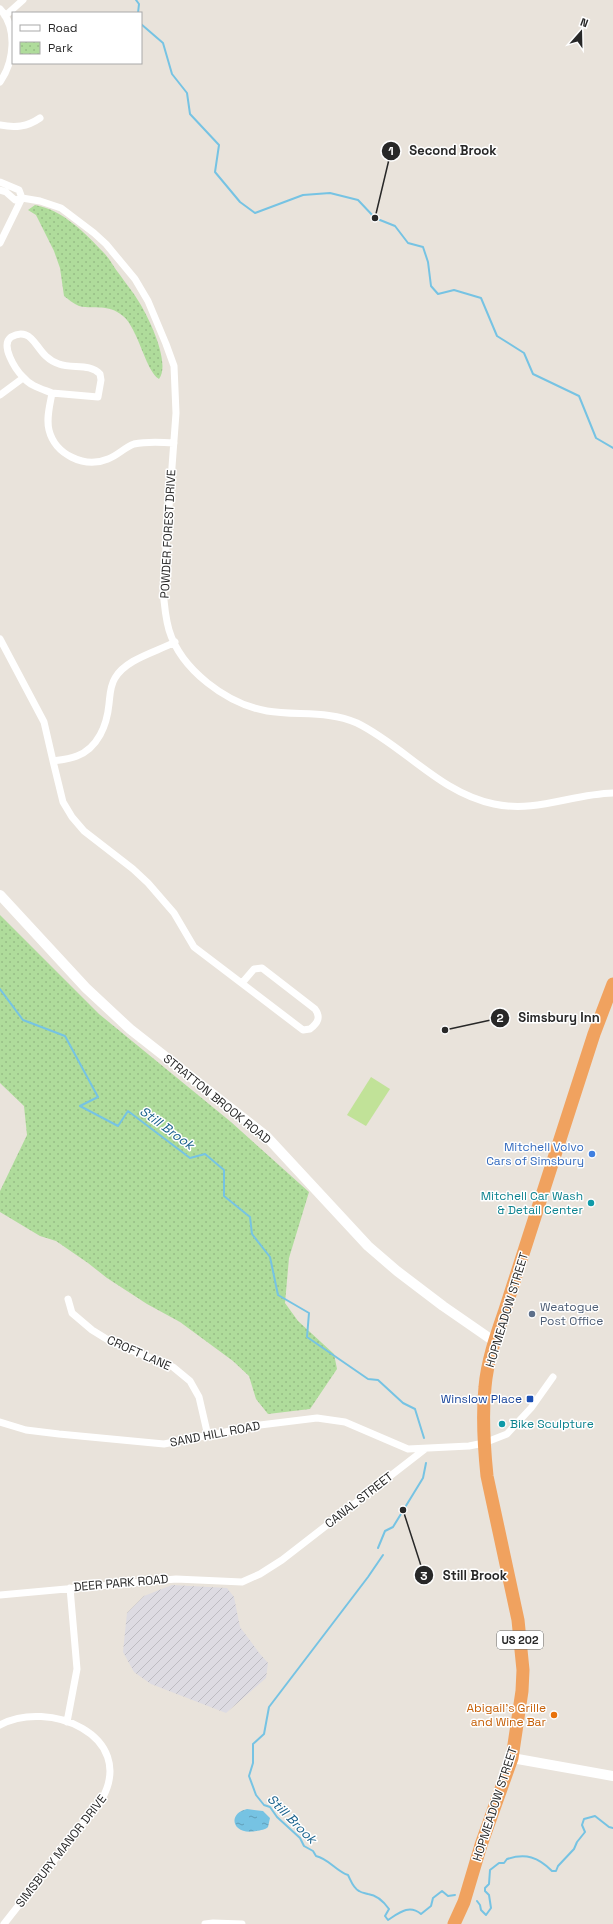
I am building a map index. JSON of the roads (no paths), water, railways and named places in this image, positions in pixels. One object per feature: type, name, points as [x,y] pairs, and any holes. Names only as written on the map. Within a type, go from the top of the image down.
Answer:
[{"type":"highway","name":"HOPMEADOW STREET","points":[[454,1924],[464,1902],[481,1845],[512,1758],[522,1691],[523,1670],[518,1620],[487,1476],[484,1443],[485,1387],[495,1342],[594,1034],[613,984]]},
{"type":"street","points":[[5,16],[23,0]]},
{"type":"street","points":[[0,10],[5,16],[12,32],[7,70],[0,82]]},
{"type":"street","points":[[0,125],[16,127],[26,125],[40,118]]},
{"type":"street","points":[[0,182],[19,190],[22,198],[0,243]]},
{"type":"street","name":"POWDER FOREST DRIVE","points":[[0,190],[6,192],[15,200],[22,198],[50,204],[73,216],[106,244],[135,279],[148,301],[174,366],[176,413],[163,588],[164,608],[170,631],[175,642],[199,677],[226,697],[267,711],[340,717],[355,723],[372,732],[458,792],[493,804],[527,807],[613,793]]},
{"type":"street","points":[[20,334],[27,335],[32,339],[42,354],[51,362],[63,366],[92,368],[100,374],[101,380],[98,397],[52,393],[31,384],[24,378],[5,351],[5,342],[10,337],[20,334]]},
{"type":"street","points":[[0,396],[24,378]]},
{"type":"street","points":[[52,393],[47,420],[49,431],[60,449],[70,457],[81,461],[94,462],[107,460],[132,444],[148,441],[174,443]]},
{"type":"street","points":[[0,640],[44,722],[63,802],[72,817],[84,831],[133,869],[148,883],[174,913],[194,947],[303,1030],[310,1029],[319,1020],[319,1014],[315,1009],[262,968],[254,969],[242,983]]},
{"type":"street","points":[[53,762],[78,756],[97,742],[105,727],[110,692],[114,678],[122,669],[175,642]]},
{"type":"street","name":"STRATTON BROOK ROAD","points":[[0,895],[86,988],[130,1029],[266,1136],[368,1246],[443,1306],[495,1342]]},
{"type":"street","name":"CROFT LANE","points":[[68,1299],[72,1313],[92,1330],[113,1343],[173,1367],[190,1381],[199,1397],[208,1436]]},
{"type":"street","points":[[425,1449],[470,1446],[484,1443],[507,1434],[531,1408],[553,1377]]},
{"type":"street","name":"SAND HILL ROAD","points":[[0,1422],[26,1430],[140,1443],[164,1444],[260,1425],[317,1418],[345,1422],[408,1449],[425,1449]]},
{"type":"street","name":"CANAL STREET","points":[[242,1582],[260,1574],[282,1560],[425,1449]]},
{"type":"street","name":"DEER PARK ROAD","points":[[0,1595],[176,1579],[242,1582]]},
{"type":"street","points":[[67,1722],[78,1669],[70,1588]]},
{"type":"street","name":"SIMSBURY MANOR DRIVE","points":[[0,1725],[18,1717],[30,1716],[67,1722],[91,1733],[103,1745],[111,1768],[110,1783],[102,1799],[4,1924]]},
{"type":"street","points":[[512,1758],[613,1776]]},
{"type":"street","points":[[205,1924],[213,1922],[242,1924]]},
{"type":"water","points":[[247,1809],[263,1811],[270,1818],[268,1827],[263,1830],[248,1832],[238,1828],[235,1824],[236,1815]]},
{"type":"waterway","points":[[136,0],[139,4],[138,12]]},
{"type":"waterway","points":[[142,25],[163,43],[172,74],[187,93],[190,114],[219,145],[215,172],[240,202],[255,213],[303,195],[330,193],[358,200],[375,218],[395,226],[408,243],[423,247],[428,262],[431,286],[438,294],[454,290],[481,298],[497,336],[524,353],[533,374],[579,396],[596,438],[613,448]]},
{"type":"waterway","name":"Still Brook","points":[[0,989],[23,1020],[65,1036],[98,1097],[80,1106],[118,1126],[128,1111],[190,1158],[205,1154],[224,1170],[224,1196],[250,1217],[252,1234],[270,1257],[278,1295],[309,1313],[307,1337],[368,1379],[378,1380],[403,1403],[415,1409],[424,1438]]},
{"type":"waterway","name":"Still Brook","points":[[378,1548],[385,1531],[393,1527],[423,1478],[426,1463]]},
{"type":"waterway","name":"Still Brook","points":[[383,1555],[269,1707],[264,1734],[253,1744],[253,1763],[249,1776],[256,1795],[264,1805],[270,1807],[277,1817],[300,1838],[304,1846],[313,1851],[316,1856],[348,1875],[352,1884],[357,1890],[377,1897],[382,1901],[389,1909],[385,1916],[388,1920],[400,1912],[408,1910],[417,1911],[421,1914],[431,1906],[433,1898],[442,1891],[448,1896],[455,1895]]},
{"type":"waterway","name":"Still Brook","points":[[477,1901],[481,1910],[486,1915],[491,1908],[489,1895],[485,1891],[485,1888],[489,1884],[490,1870],[499,1863],[504,1863],[507,1859],[514,1857],[526,1856],[537,1859],[552,1871],[556,1871],[558,1866],[574,1849],[577,1842],[585,1832],[582,1825],[584,1819],[595,1816],[609,1827],[613,1828]]},
{"type":"place","name":"Second Brook","points":[[375,218]]},
{"type":"place","name":"Simsbury Inn","points":[[445,1030]]},
{"type":"place","name":"Mitchell Volvo Cars of Simsbury","points":[[592,1154]]},
{"type":"place","name":"Mitchell Car Wash & Detail Center","points":[[591,1203]]},
{"type":"place","name":"Weatogue Post Office","points":[[532,1314]]},
{"type":"place","name":"Winslow Place","points":[[530,1399]]},
{"type":"place","name":"Bike Sculpture","points":[[502,1424]]},
{"type":"place","name":"Still Brook","points":[[403,1510]]},
{"type":"place","name":"Abigail's Grille and Wine Bar","points":[[554,1715]]}]
